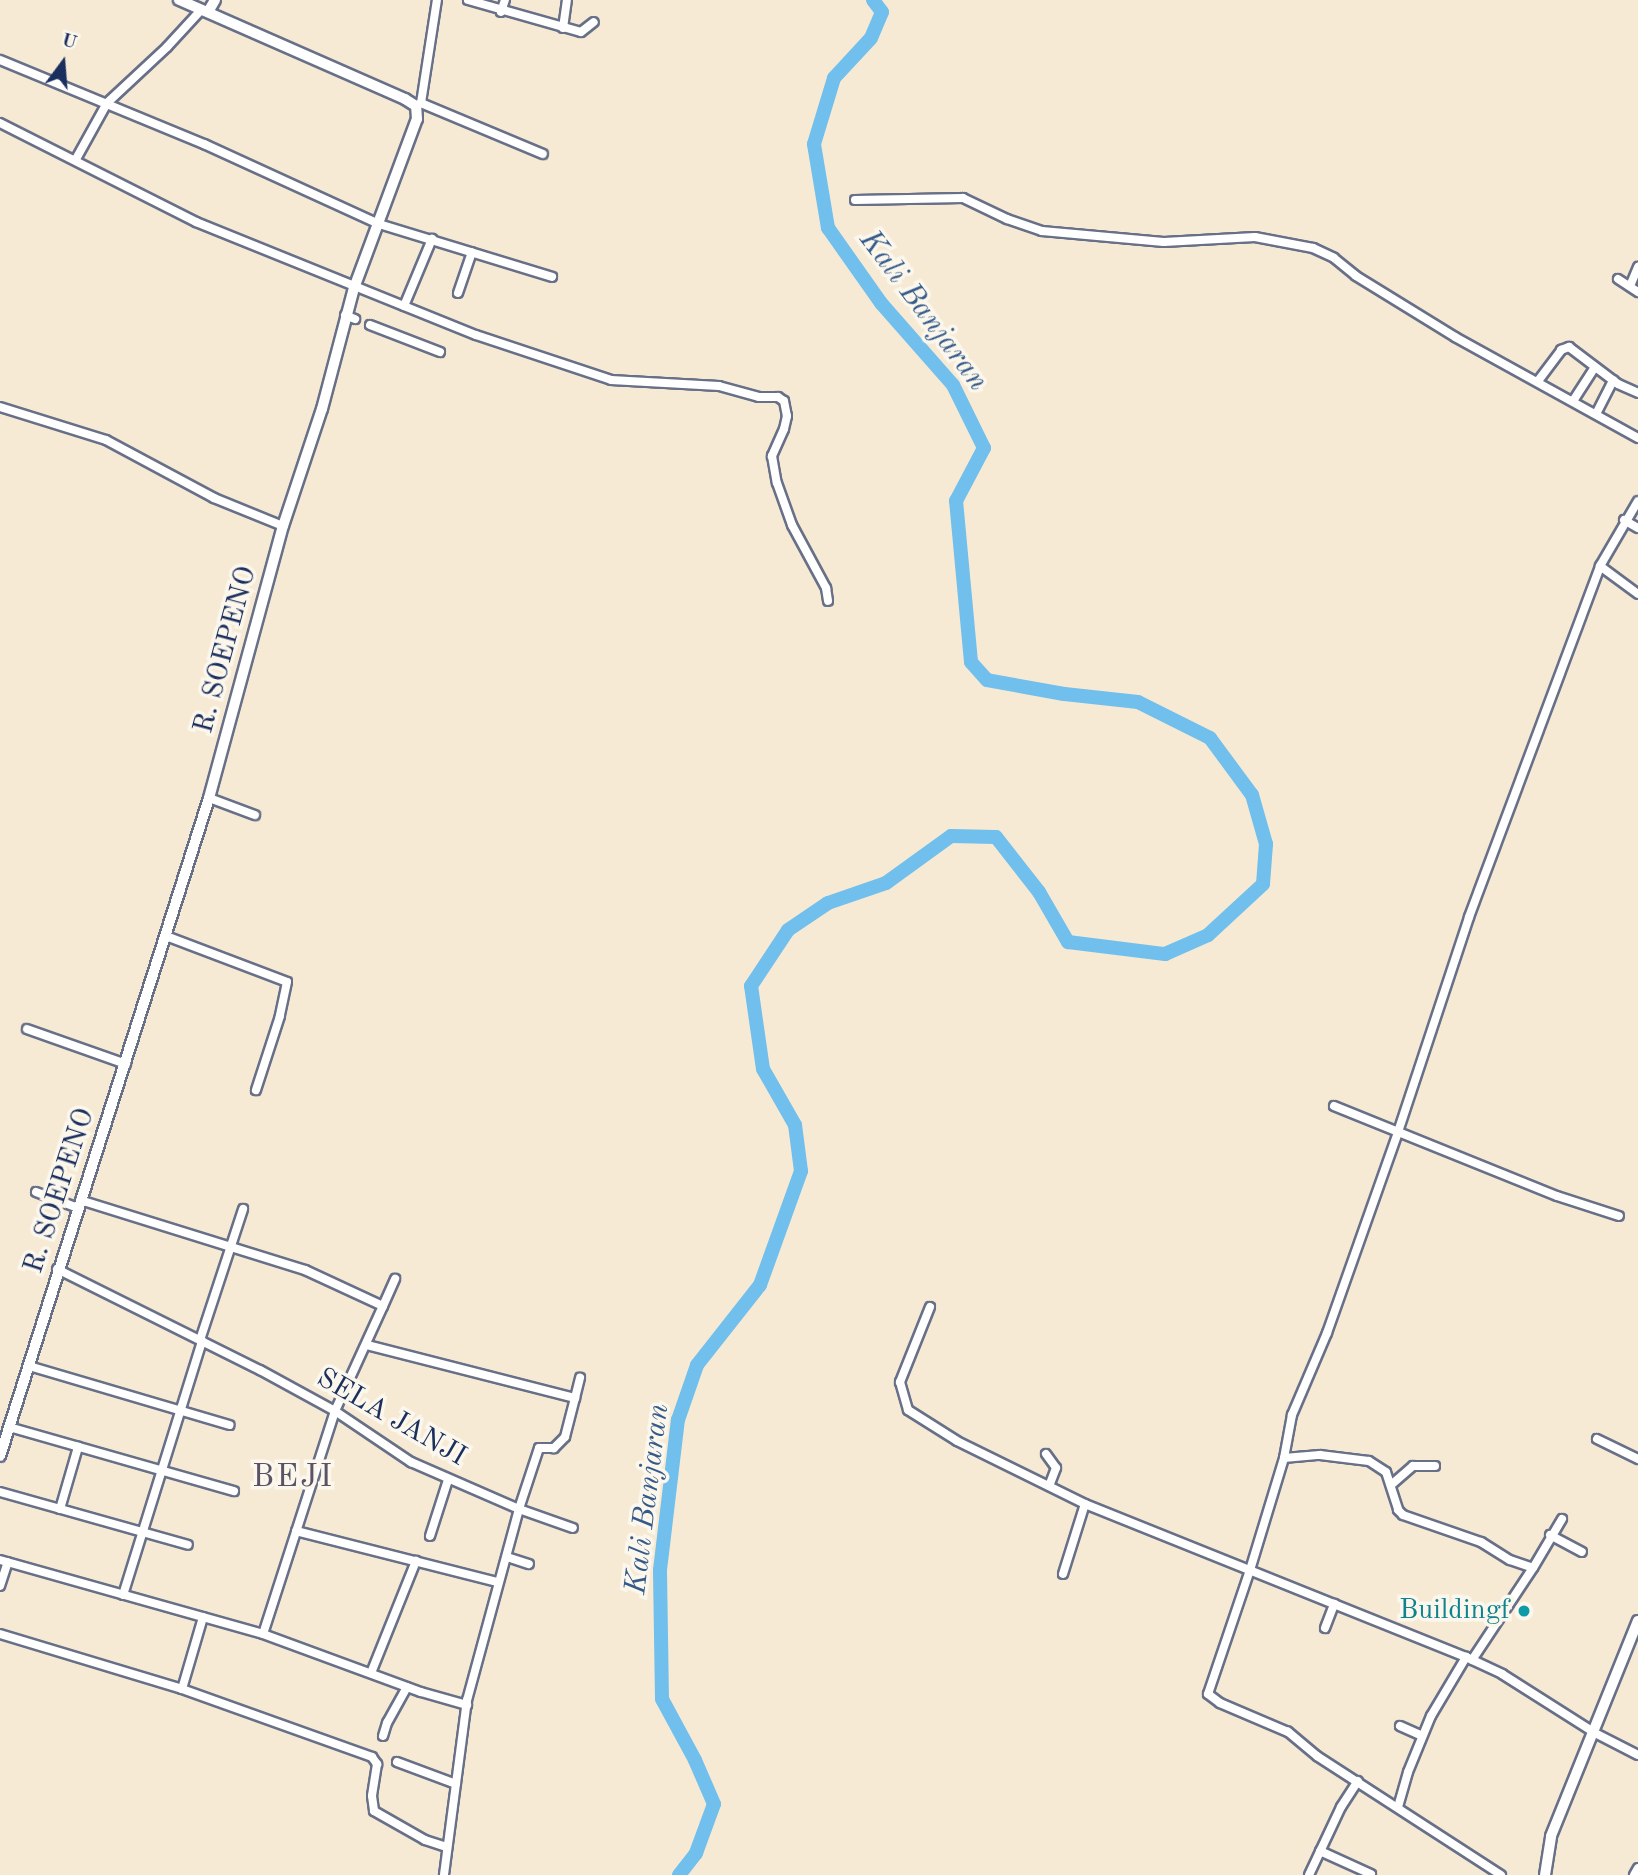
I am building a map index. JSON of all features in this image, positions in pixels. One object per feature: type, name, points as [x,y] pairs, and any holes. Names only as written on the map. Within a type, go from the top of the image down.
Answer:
[{"type":"street","points":[[178,0],[405,99],[543,154]]},
{"type":"street","points":[[76,159],[107,103],[215,0]]},
{"type":"street","points":[[419,104],[437,0]]},
{"type":"street","points":[[468,0],[502,12],[581,32],[594,22]]},
{"type":"street","points":[[502,12],[505,0]]},
{"type":"street","points":[[563,28],[567,0]]},
{"type":"street","points":[[0,60],[107,103],[379,224],[552,277]]},
{"type":"street","name":"R. SOEPENO","points":[[0,1456],[57,1269],[127,1064],[209,798],[283,526],[350,317],[354,288],[417,119],[419,104]]},
{"type":"street","points":[[0,123],[76,159],[196,222],[476,335],[611,380],[719,386],[784,401],[784,429],[772,456],[775,475],[792,525],[826,587],[828,601]]},
{"type":"street","points":[[855,200],[963,198],[1007,219],[1042,231],[1164,242],[1255,237],[1313,248],[1334,258],[1356,276],[1455,337],[1638,438]]},
{"type":"street","points":[[404,306],[432,239]]},
{"type":"street","points":[[458,293],[472,252]]},
{"type":"street","points":[[1618,279],[1634,289],[1638,267]]},
{"type":"street","points":[[370,325],[440,352]]},
{"type":"street","points":[[1538,381],[1565,348],[1572,348],[1613,380],[1638,393]]},
{"type":"street","points":[[1573,401],[1595,367]]},
{"type":"street","points":[[1596,414],[1613,380]]},
{"type":"street","points":[[0,407],[106,440],[214,498],[283,526]]},
{"type":"street","points":[[1501,1875],[1288,1732],[1210,1698],[1211,1681],[1251,1570],[1284,1458],[1292,1415],[1327,1333],[1398,1132],[1469,917],[1600,566],[1624,520],[1638,502]]},
{"type":"street","points":[[1624,520],[1638,528]]},
{"type":"street","points":[[1600,566],[1638,594]]},
{"type":"street","points":[[209,798],[255,815]]},
{"type":"street","points":[[166,936],[287,982],[256,1090]]},
{"type":"street","points":[[27,1029],[127,1064]]},
{"type":"street","points":[[1334,1106],[1557,1196],[1619,1216]]},
{"type":"street","points":[[36,1192],[305,1270],[383,1307]]},
{"type":"street","points":[[123,1595],[243,1209]]},
{"type":"street","name":"SELA JANJI","points":[[57,1269],[201,1340],[335,1411],[411,1462],[447,1480],[573,1528]]},
{"type":"street","points":[[263,1634],[335,1411],[395,1279]]},
{"type":"street","points":[[930,1307],[900,1382],[902,1398],[908,1410],[957,1441],[1085,1504],[1469,1658],[1522,1686],[1595,1733],[1638,1755]]},
{"type":"street","points":[[367,1345],[575,1398]]},
{"type":"street","points":[[29,1366],[229,1424]]},
{"type":"street","points":[[444,1875],[467,1705],[498,1582],[539,1448],[555,1448],[565,1437],[580,1378]]},
{"type":"street","points":[[9,1427],[234,1491]]},
{"type":"street","points":[[1597,1439],[1638,1459]]},
{"type":"street","points":[[60,1509],[78,1447]]},
{"type":"street","points":[[1046,1454],[1056,1468],[1049,1486]]},
{"type":"street","points":[[1284,1458],[1320,1455],[1369,1461],[1386,1472],[1398,1510],[1404,1515],[1481,1542],[1510,1560],[1533,1568]]},
{"type":"street","points":[[1391,1485],[1413,1466],[1435,1466]]},
{"type":"street","points":[[430,1536],[447,1480]]},
{"type":"street","points":[[0,1492],[188,1545]]},
{"type":"street","points":[[1063,1574],[1085,1504]]},
{"type":"street","points":[[1398,1807],[1422,1736],[1469,1658],[1533,1568],[1550,1535],[1562,1519]]},
{"type":"street","points":[[296,1531],[498,1582]]},
{"type":"street","points":[[1550,1535],[1582,1552]]},
{"type":"street","points":[[507,1557],[529,1564]]},
{"type":"street","points":[[0,1586],[4,1561],[263,1634],[407,1687],[467,1705]]},
{"type":"street","points":[[371,1673],[416,1561]]},
{"type":"street","points":[[1325,1628],[1334,1604]]},
{"type":"street","points":[[182,1689],[203,1617]]},
{"type":"street","points":[[1545,1875],[1551,1836],[1595,1733],[1638,1621]]},
{"type":"street","points":[[0,1634],[182,1689],[372,1757],[377,1764],[372,1796],[374,1811],[425,1840],[447,1847]]},
{"type":"street","points":[[383,1736],[390,1716],[407,1687]]},
{"type":"street","points":[[1400,1726],[1422,1736]]},
{"type":"street","points":[[397,1762],[456,1784]]},
{"type":"street","points":[[1310,1875],[1340,1807],[1358,1781]]},
{"type":"street","points":[[1320,1852],[1371,1874]]},
{"type":"street","points":[[1634,1875],[1638,1868]]},
{"type":"waterway","name":"Kali Banjaran","points":[[679,1875],[696,1853],[714,1804],[695,1760],[662,1699],[660,1570],[678,1420],[697,1365],[760,1285],[801,1171],[795,1125],[763,1069],[751,986],[788,930],[828,903],[886,883],[951,836],[996,837],[1039,892],[1068,942],[1165,954],[1208,935],[1263,884],[1266,844],[1252,795],[1210,738],[1138,702],[1064,694],[987,680],[971,662],[956,501],[984,448],[953,385],[881,303],[828,228],[814,144],[834,78],[871,38],[882,12],[873,0]]},
{"type":"place","name":"Buildingf","points":[[1524,1611]]},
{"type":"district","name":"BEJI","points":[[293,1478]]}]
